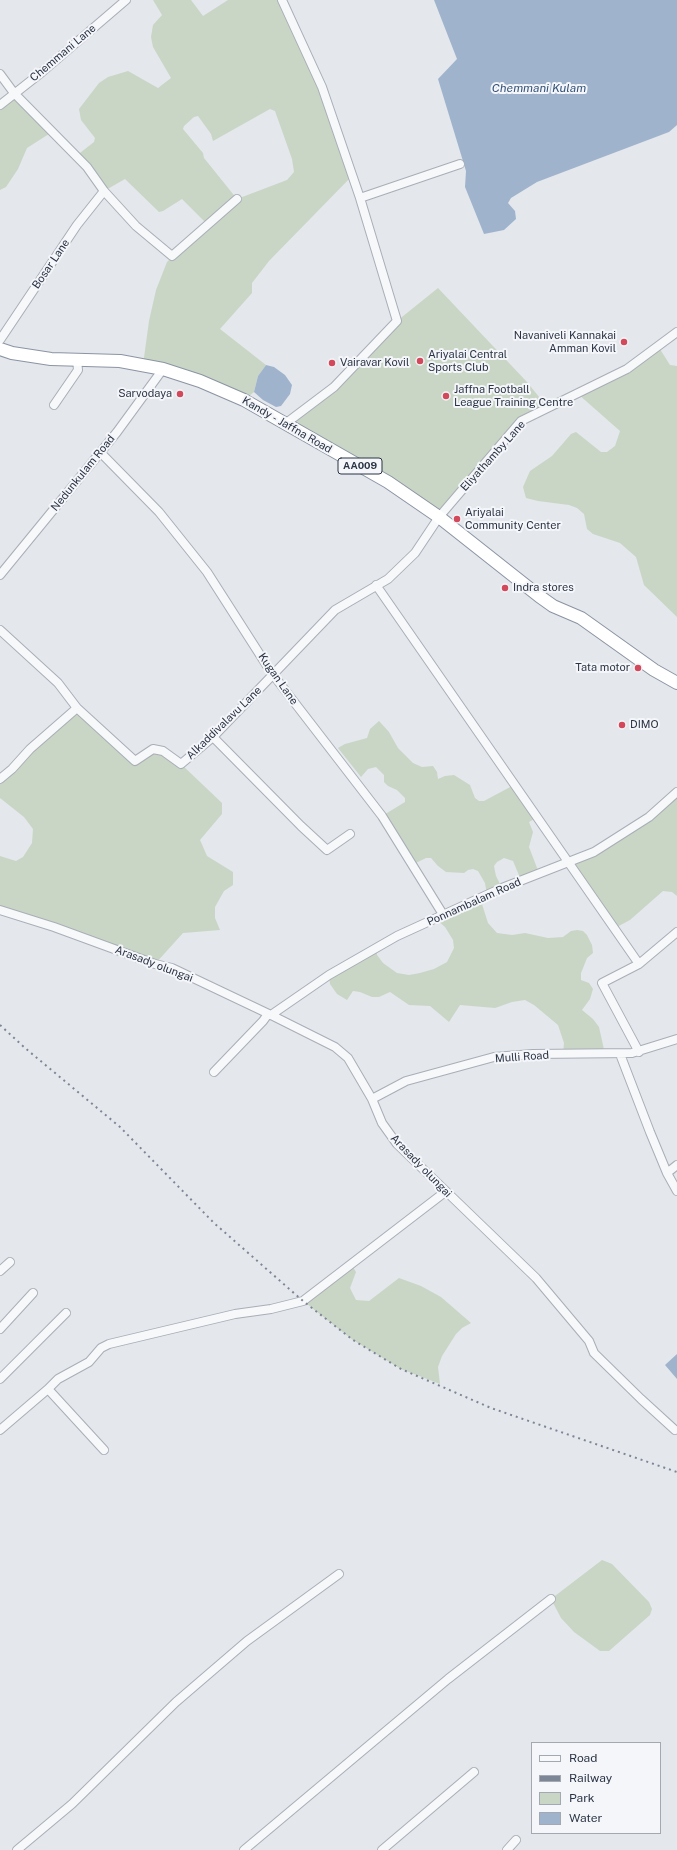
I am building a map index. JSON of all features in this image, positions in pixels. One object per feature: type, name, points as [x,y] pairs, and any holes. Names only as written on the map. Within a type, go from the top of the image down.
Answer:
[{"type":"highway","name":"Kandy - Jaffna Road","points":[[0,349],[26,356],[77,360],[120,361],[163,369],[215,387],[244,400],[388,482],[439,517],[534,593],[553,606],[582,618],[654,670],[677,683]]},
{"type":"street","name":"Chemmani Lane","points":[[0,105],[126,0]]},
{"type":"street","points":[[282,0],[322,87],[360,198],[397,321],[334,387],[285,424]]},
{"type":"street","points":[[0,74],[14,93],[86,167],[136,226],[172,256],[237,199]]},
{"type":"street","points":[[360,198],[460,164]]},
{"type":"street","name":"Bosar Lane","points":[[0,340],[77,224],[104,190]]},
{"type":"street","name":"Eliyathamby Lane","points":[[439,517],[521,421],[627,369],[677,332]]},
{"type":"street","points":[[54,405],[78,370],[77,360]]},
{"type":"street","name":"Nedunkulam Road","points":[[0,575],[141,401],[163,369]]},
{"type":"street","name":"Kugan Lane","points":[[100,452],[159,512],[207,572],[273,675],[382,816],[444,916]]},
{"type":"street","name":"Alkaddivalavu Lane","points":[[0,630],[58,683],[77,708],[135,761],[153,749],[163,751],[181,764],[213,737],[335,610],[388,579],[415,553],[439,517]]},
{"type":"street","points":[[376,585],[639,964]]},
{"type":"street","points":[[0,779],[12,769],[30,749],[77,708]]},
{"type":"street","points":[[213,737],[301,826],[327,850],[350,834]]},
{"type":"street","name":"Ponnambalam Road","points":[[214,1072],[269,1014],[329,975],[397,936],[444,916],[502,888],[594,852],[649,817],[677,792]]},
{"type":"street","name":"Arasady olungai","points":[[0,910],[54,927],[155,964],[172,968],[335,1047],[348,1058],[372,1099],[382,1122],[397,1144],[445,1192],[536,1278],[589,1341],[594,1353],[611,1371],[675,1430]]},
{"type":"street","points":[[639,1052],[602,983],[639,964],[677,932]]},
{"type":"street","name":"Mulli Road","points":[[372,1099],[406,1081],[494,1057],[533,1054],[620,1054],[639,1052],[677,1039]]},
{"type":"street","points":[[620,1054],[634,1093],[667,1173],[677,1191]]},
{"type":"street","points":[[667,1173],[677,1165]]},
{"type":"street","points":[[1,1428],[58,1379],[88,1362],[101,1348],[109,1344],[235,1314],[270,1309],[303,1301],[445,1192]]},
{"type":"street","points":[[0,1271],[10,1262]]},
{"type":"street","points":[[0,1329],[33,1293]]},
{"type":"street","points":[[0,1379],[66,1313]]},
{"type":"street","points":[[48,1389],[104,1450]]},
{"type":"street","points":[[17,1850],[72,1804],[176,1702],[247,1641],[339,1574]]},
{"type":"street","points":[[244,1850],[448,1679],[551,1599]]},
{"type":"street","points":[[382,1850],[474,1772]]},
{"type":"street","points":[[506,1850],[516,1840]]},
{"type":"green space","points":[[153,0],[191,0],[203,16],[228,0],[282,0],[322,87],[352,176],[269,261],[252,283],[252,293],[220,329],[266,365],[258,376],[254,392],[244,400],[143,365],[149,321],[156,290],[167,262],[207,224],[182,199],[159,212],[125,179],[104,191],[76,156],[94,142],[95,138],[81,120],[79,109],[99,83],[108,77],[128,71],[158,88],[171,78],[153,47],[151,37],[153,25],[162,15]],"holes":[[[270,109],[275,111],[292,159],[294,172],[287,180],[237,199],[204,158],[203,153],[183,129],[184,126],[194,117],[198,116],[211,134],[213,141]]]},
{"type":"green space","points":[[14,93],[52,132],[27,148],[18,169],[6,187],[0,190],[0,105]]},
{"type":"green space","name":"Jaffna Football League Training Centre","points":[[438,288],[527,382],[548,408],[521,421],[439,517],[285,424],[334,387],[397,321]]},
{"type":"green space","points":[[658,346],[670,365],[677,366],[677,617],[644,585],[636,557],[620,543],[593,534],[587,529],[584,514],[577,508],[569,505],[526,498],[523,487],[530,471],[552,456],[571,434],[576,432],[601,452],[607,452],[615,446],[620,431],[578,394]]},
{"type":"green space","points":[[77,708],[135,761],[153,749],[181,764],[222,803],[222,814],[200,840],[207,856],[233,872],[233,885],[224,891],[215,907],[215,918],[220,930],[183,933],[155,964],[0,910],[0,856],[16,861],[23,857],[32,843],[33,829],[24,817],[0,798],[0,779]]},
{"type":"green space","points":[[379,721],[389,732],[398,748],[413,763],[422,767],[433,766],[437,772],[438,779],[445,776],[454,775],[470,785],[475,798],[479,801],[484,801],[514,785],[538,817],[529,822],[533,832],[529,847],[539,873],[521,880],[513,861],[504,858],[497,862],[494,866],[496,876],[502,888],[487,895],[485,883],[478,871],[473,869],[464,873],[446,872],[431,858],[426,858],[412,865],[382,816],[405,802],[405,798],[397,790],[388,786],[384,782],[384,775],[376,767],[368,769],[361,777],[338,748],[345,744],[367,738],[370,729]]},
{"type":"green space","points":[[677,792],[677,896],[672,892],[663,891],[630,920],[615,928],[569,862],[594,852]]},
{"type":"green space","points":[[480,898],[488,923],[497,933],[512,935],[525,933],[548,938],[563,937],[571,931],[577,930],[583,931],[587,935],[592,945],[593,953],[587,958],[581,973],[581,980],[589,983],[593,989],[590,999],[582,1010],[593,1019],[599,1027],[605,1054],[563,1055],[564,1043],[558,1025],[534,1005],[525,1000],[512,1002],[495,1008],[460,1005],[449,1022],[430,1006],[409,1005],[390,992],[379,997],[372,997],[353,991],[347,1000],[337,994],[330,984],[329,975],[377,947],[377,955],[383,963],[397,973],[409,975],[420,973],[434,969],[447,962],[454,948],[453,940],[445,927],[436,919]]},
{"type":"green space","points":[[351,1264],[356,1272],[350,1288],[356,1300],[369,1301],[399,1278],[421,1286],[441,1297],[471,1323],[462,1328],[456,1334],[442,1356],[438,1367],[440,1384],[401,1369],[353,1340],[303,1301]]},
{"type":"green space","points":[[602,1560],[612,1564],[649,1602],[652,1609],[650,1615],[609,1651],[600,1651],[574,1632],[561,1618],[551,1599]]},
{"type":"water","name":"Chemmani Kulam","points":[[434,0],[677,0],[677,125],[669,132],[537,182],[511,198],[508,203],[515,211],[516,219],[504,230],[484,234],[465,187],[466,171],[438,79],[457,59]]},
{"type":"water","points":[[266,365],[274,367],[285,375],[292,385],[290,394],[281,406],[276,407],[263,400],[254,392],[258,376]]},
{"type":"water","points":[[677,1354],[677,1379],[665,1365]]},
{"type":"railway","points":[[0,1025],[25,1048],[120,1127],[214,1223],[303,1301],[353,1340],[401,1369],[491,1408],[677,1472]]},
{"type":"place","name":"Navaniveli Kannakai Amman Kovil","points":[[624,342]]},
{"type":"place","name":"Ariyalai Central Sports Club","points":[[420,361]]},
{"type":"place","name":"Vairavar Kovil","points":[[332,363]]},
{"type":"place","name":"Sarvodaya","points":[[180,394]]},
{"type":"place","name":"Jaffna Football League Training Centre","points":[[446,396]]},
{"type":"place","name":"Ariyalai Community Center","points":[[457,519]]},
{"type":"place","name":"Indra stores","points":[[505,588]]},
{"type":"place","name":"Tata motor","points":[[638,668]]},
{"type":"place","name":"DIMO","points":[[622,725]]}]
